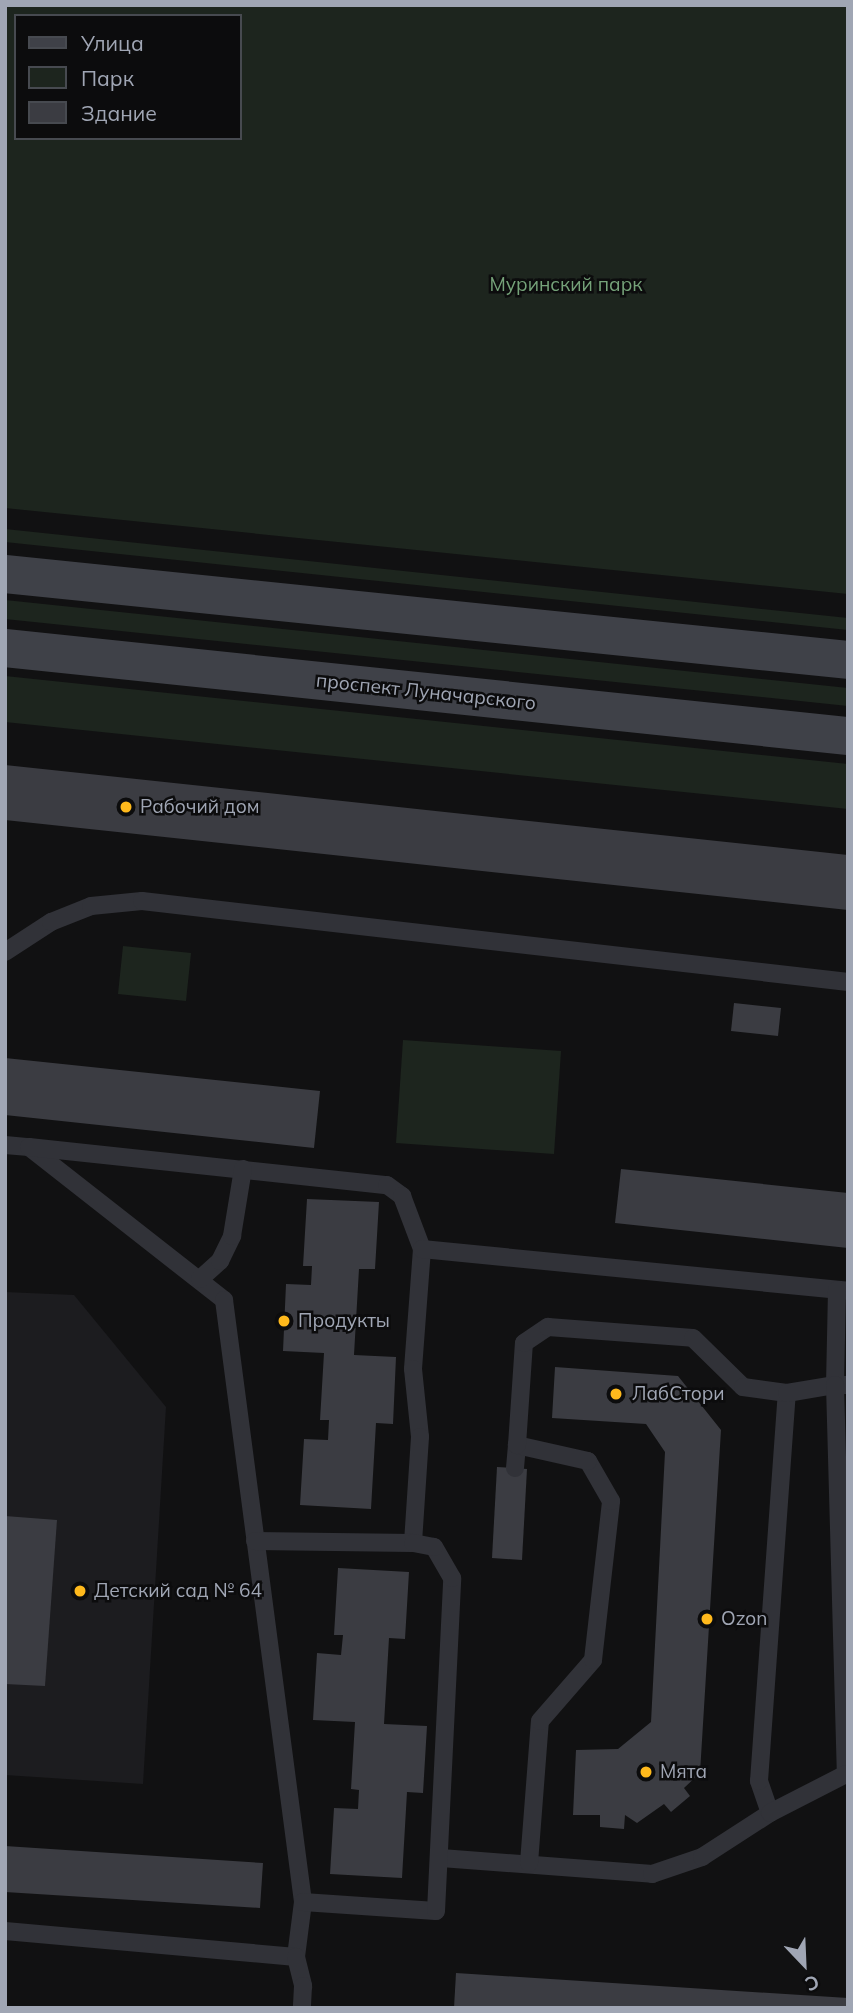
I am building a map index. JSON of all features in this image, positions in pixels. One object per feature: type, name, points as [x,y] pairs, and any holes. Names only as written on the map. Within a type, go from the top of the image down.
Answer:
[{"type":"main road","points":[[5,574],[848,660]]},
{"type":"main road","name":"проспект Луначарского","points":[[5,648],[848,736]]},
{"type":"lane","points":[[5,952],[51,922],[91,906],[142,901],[848,982]]},
{"type":"lane","points":[[5,1145],[387,1185],[402,1196],[412,1212],[422,1249],[413,1369],[420,1437],[413,1543]]},
{"type":"lane","points":[[29,1147],[224,1300],[303,1902],[296,1956],[303,1986],[302,2008]]},
{"type":"lane","points":[[200,1279],[220,1261],[232,1236],[243,1169]]},
{"type":"lane","points":[[422,1249],[842,1290],[846,1774],[770,1814],[702,1857],[652,1874],[441,1858]]},
{"type":"lane","points":[[515,1468],[524,1343],[548,1327],[693,1338],[743,1387],[787,1393],[842,1385]]},
{"type":"lane","points":[[770,1814],[759,1781],[787,1393]]},
{"type":"lane","points":[[517,1445],[589,1461],[611,1501],[593,1660],[540,1721],[528,1863]]},
{"type":"lane","points":[[255,1541],[413,1543],[434,1547],[452,1578],[441,1858],[436,1911],[303,1902]]},
{"type":"lane","points":[[5,1931],[296,1956]]},
{"type":"shaded area","name":"Детский сад № 64","points":[[5,1292],[74,1295],[166,1407],[143,1784],[5,1775]]},
{"type":"green space","name":"Муринский парк","points":[[5,5],[848,5],[848,594],[5,508]]},
{"type":"green space","points":[[5,529],[848,618],[848,630],[5,542]]},
{"type":"green space","points":[[5,600],[848,688],[848,706],[5,619]]},
{"type":"green space","points":[[5,676],[848,764],[848,809],[5,722]]},
{"type":"green space","points":[[123,946],[191,953],[186,1001],[118,994]]},
{"type":"green space","points":[[403,1040],[561,1051],[554,1154],[396,1143]]},
{"type":"building","points":[[5,765],[848,855],[848,910],[5,820]]},
{"type":"building","points":[[734,1003],[781,1008],[778,1036],[731,1031]]},
{"type":"building","points":[[5,1058],[320,1091],[314,1148],[5,1115]]},
{"type":"building","points":[[621,1169],[848,1193],[848,1248],[615,1223]]},
{"type":"building","points":[[307,1199],[379,1202],[375,1269],[359,1269],[354,1355],[396,1357],[393,1424],[376,1423],[371,1509],[300,1505],[304,1439],[328,1440],[329,1420],[320,1420],[324,1353],[283,1351],[286,1284],[311,1285],[312,1266],[303,1266]]},
{"type":"building","points":[[555,1367],[678,1376],[721,1430],[700,1773],[684,1788],[690,1796],[671,1812],[664,1804],[637,1823],[625,1815],[624,1829],[600,1827],[600,1815],[573,1815],[576,1750],[618,1749],[651,1722],[665,1452],[646,1424],[552,1418]]},
{"type":"building","points":[[497,1467],[527,1469],[522,1560],[492,1558]]},
{"type":"building","points":[[5,1516],[57,1520],[45,1686],[5,1684]]},
{"type":"building","points":[[338,1568],[409,1572],[405,1639],[389,1638],[384,1724],[427,1726],[423,1793],[407,1792],[402,1878],[330,1874],[334,1808],[358,1809],[359,1790],[351,1789],[355,1722],[313,1720],[317,1653],[341,1655],[343,1635],[334,1635]]},
{"type":"building","points":[[5,1846],[263,1863],[260,1908],[5,1892]]},
{"type":"building","points":[[456,1973],[848,1998],[848,2008],[454,2008]]},
{"type":"place","name":"Рабочий дом","points":[[126,807]]},
{"type":"place","name":"Продукты","points":[[284,1321]]},
{"type":"place","name":"ЛабСтори","points":[[616,1394]]},
{"type":"place","name":"Детский сад № 64","points":[[80,1591]]},
{"type":"place","name":"Ozon","points":[[707,1619]]},
{"type":"place","name":"Мята","points":[[646,1772]]}]
